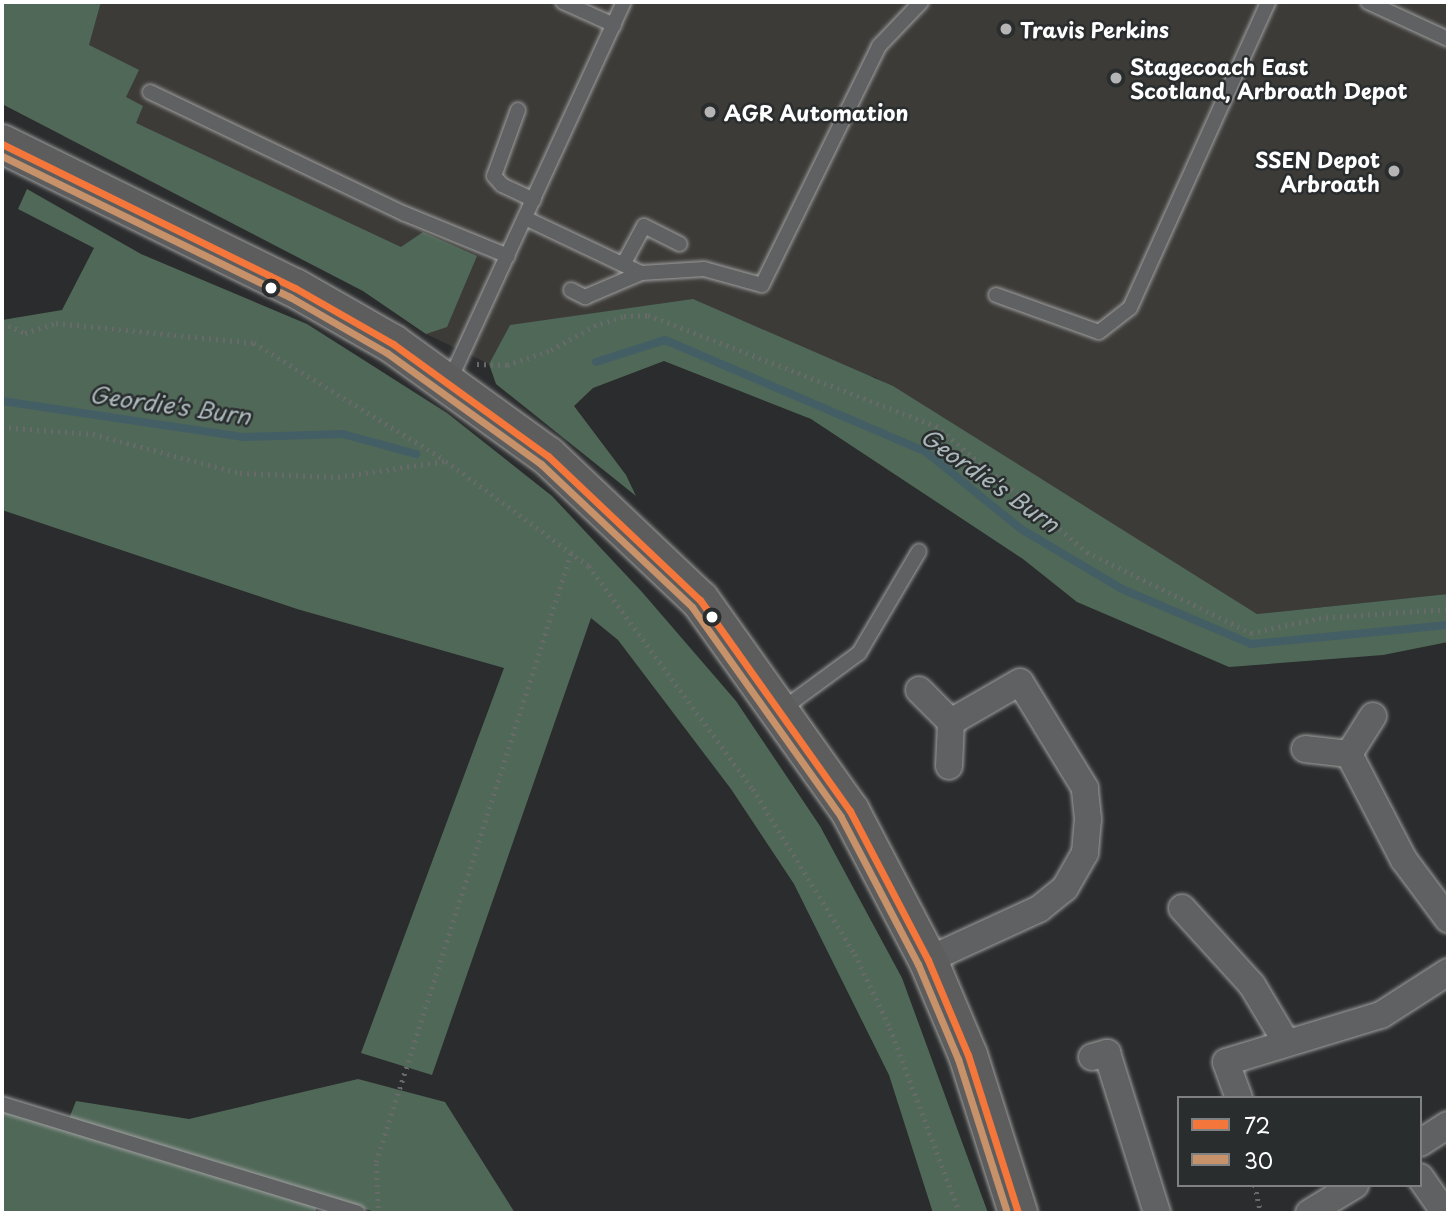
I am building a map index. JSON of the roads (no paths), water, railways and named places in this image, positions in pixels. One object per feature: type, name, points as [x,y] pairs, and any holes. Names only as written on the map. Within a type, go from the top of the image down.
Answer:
[{"type":"main road","points":[[2,144],[295,288],[393,344],[455,373],[548,456],[700,600],[850,811],[928,960],[968,1055],[1018,1213]]},
{"type":"street","points":[[928,960],[1039,909],[1065,888],[1084,853],[1088,819],[1085,788],[1020,682],[951,722]]},
{"type":"street","points":[[919,690],[951,722],[949,766]]},
{"type":"street","points":[[1349,754],[1373,716]]},
{"type":"street","points":[[1305,749],[1349,754]]},
{"type":"street","points":[[1349,754],[1404,860],[1448,919]]},
{"type":"street","points":[[1182,908],[1252,985],[1286,1042]]},
{"type":"street","points":[[1238,1096],[1226,1062],[1381,1015],[1448,972]]},
{"type":"street","points":[[1092,1057],[1107,1053],[1157,1213]]},
{"type":"street","points":[[1422,1142],[1448,1125]]},
{"type":"street","points":[[1422,1180],[1445,1213]]},
{"type":"street","points":[[1309,1213],[1352,1187]]},
{"type":"lane","points":[[563,2],[614,25]]},
{"type":"lane","points":[[455,373],[624,2]]},
{"type":"lane","points":[[571,290],[584,297],[641,273],[704,269],[762,285],[879,46],[921,2]]},
{"type":"lane","points":[[996,295],[1100,332],[1130,309],[1268,2]]},
{"type":"lane","points":[[1368,2],[1448,39]]},
{"type":"lane","points":[[150,92],[393,208],[508,256]]},
{"type":"lane","points":[[518,110],[494,176],[502,185],[534,200]]},
{"type":"lane","points":[[525,218],[641,273]]},
{"type":"lane","points":[[624,263],[644,226],[680,244]]},
{"type":"lane","points":[[779,712],[859,653],[919,551]]},
{"type":"lane","points":[[2,1104],[358,1213]]},
{"type":"waterway","name":"Geordie's Burn","points":[[596,362],[665,340],[926,452],[1021,529],[1122,589],[1251,644],[1448,625]]},
{"type":"waterway","name":"Geordie's Burn","points":[[2,401],[242,437],[343,434],[416,454]]},
{"type":"place","name":"Travis Perkins","points":[[1006,29]]},
{"type":"place","name":"Stagecoach East Scotland, Arbroath Depot","points":[[1116,78]]},
{"type":"place","name":"AGR Automation","points":[[710,112]]},
{"type":"place","name":"SSEN Depot Arbroath","points":[[1394,171]]}]
